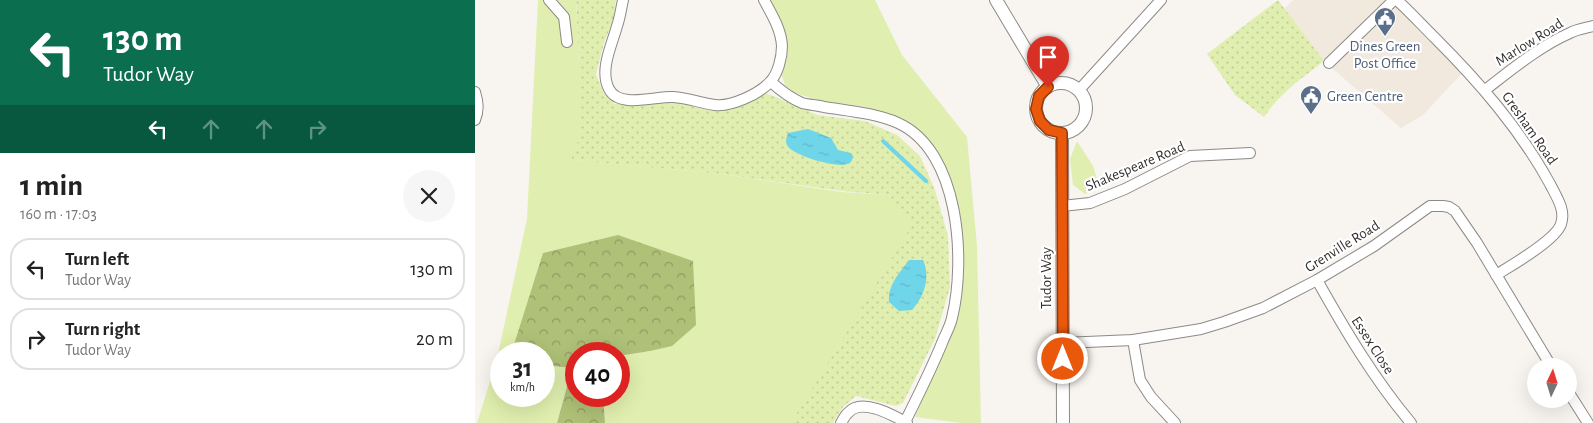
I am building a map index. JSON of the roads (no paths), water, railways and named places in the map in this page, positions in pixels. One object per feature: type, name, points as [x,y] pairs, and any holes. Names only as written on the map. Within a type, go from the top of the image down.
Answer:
[{"type":"street","points":[[549,0],[564,17],[567,42]]},
{"type":"street","points":[[623,0],[607,60],[605,77],[609,91],[621,99],[690,98],[716,105],[733,103],[749,96],[771,82],[779,66],[781,46],[779,28],[764,0]]},
{"type":"street","points":[[996,0],[1048,87]]},
{"type":"street","points":[[1079,90],[1161,0]]},
{"type":"street","points":[[1329,63],[1396,0]]},
{"type":"street","name":"Gresham Road","points":[[1396,0],[1485,90],[1511,123],[1541,168],[1559,201],[1563,214],[1561,224],[1556,233],[1496,275]]},
{"type":"street","name":"Marlow Road","points":[[1485,90],[1513,68],[1571,32],[1593,26]]},
{"type":"street","points":[[771,82],[788,96],[803,103],[882,117],[901,124],[922,140],[938,162],[947,185],[955,216],[958,254],[957,286],[952,319],[933,366],[906,422],[879,409],[861,406],[849,411],[841,423]]},
{"type":"street","points":[[1058,83],[1069,84],[1079,90],[1085,100],[1086,111],[1082,122],[1073,130],[1062,133],[1049,130],[1040,121],[1036,109],[1039,96],[1048,87],[1058,83]]},
{"type":"street","points":[[475,92],[478,107],[475,120]]},
{"type":"street","name":"Tudor Way","points":[[1062,133],[1063,423]]},
{"type":"street","name":"Shakespeare Road","points":[[1062,206],[1090,203],[1125,189],[1190,156],[1250,153]]},
{"type":"street","name":"Grenville Road","points":[[1063,343],[1133,340],[1192,330],[1224,322],[1263,308],[1317,280],[1374,246],[1430,206],[1435,205],[1449,207],[1455,212],[1546,358]]},
{"type":"street","name":"Essex Close","points":[[1317,280],[1339,321],[1374,375],[1411,423]]},
{"type":"street","points":[[1133,340],[1140,380],[1151,397],[1175,423]]},
{"type":"street","points":[[1577,406],[1588,423]]},
{"type":"water","points":[[808,129],[831,138],[838,150],[851,153],[853,156],[851,162],[845,165],[827,163],[806,157],[790,149],[786,142],[788,133]]},
{"type":"water","points":[[909,260],[923,260],[926,273],[925,286],[920,299],[912,310],[899,311],[889,302],[890,290],[895,279]]},
{"type":"waterway","points":[[883,141],[926,181]]},
{"type":"place","name":"Dines Green Post Office","points":[[1385,37]]},
{"type":"place","name":"Green Centre","points":[[1311,115]]}]
